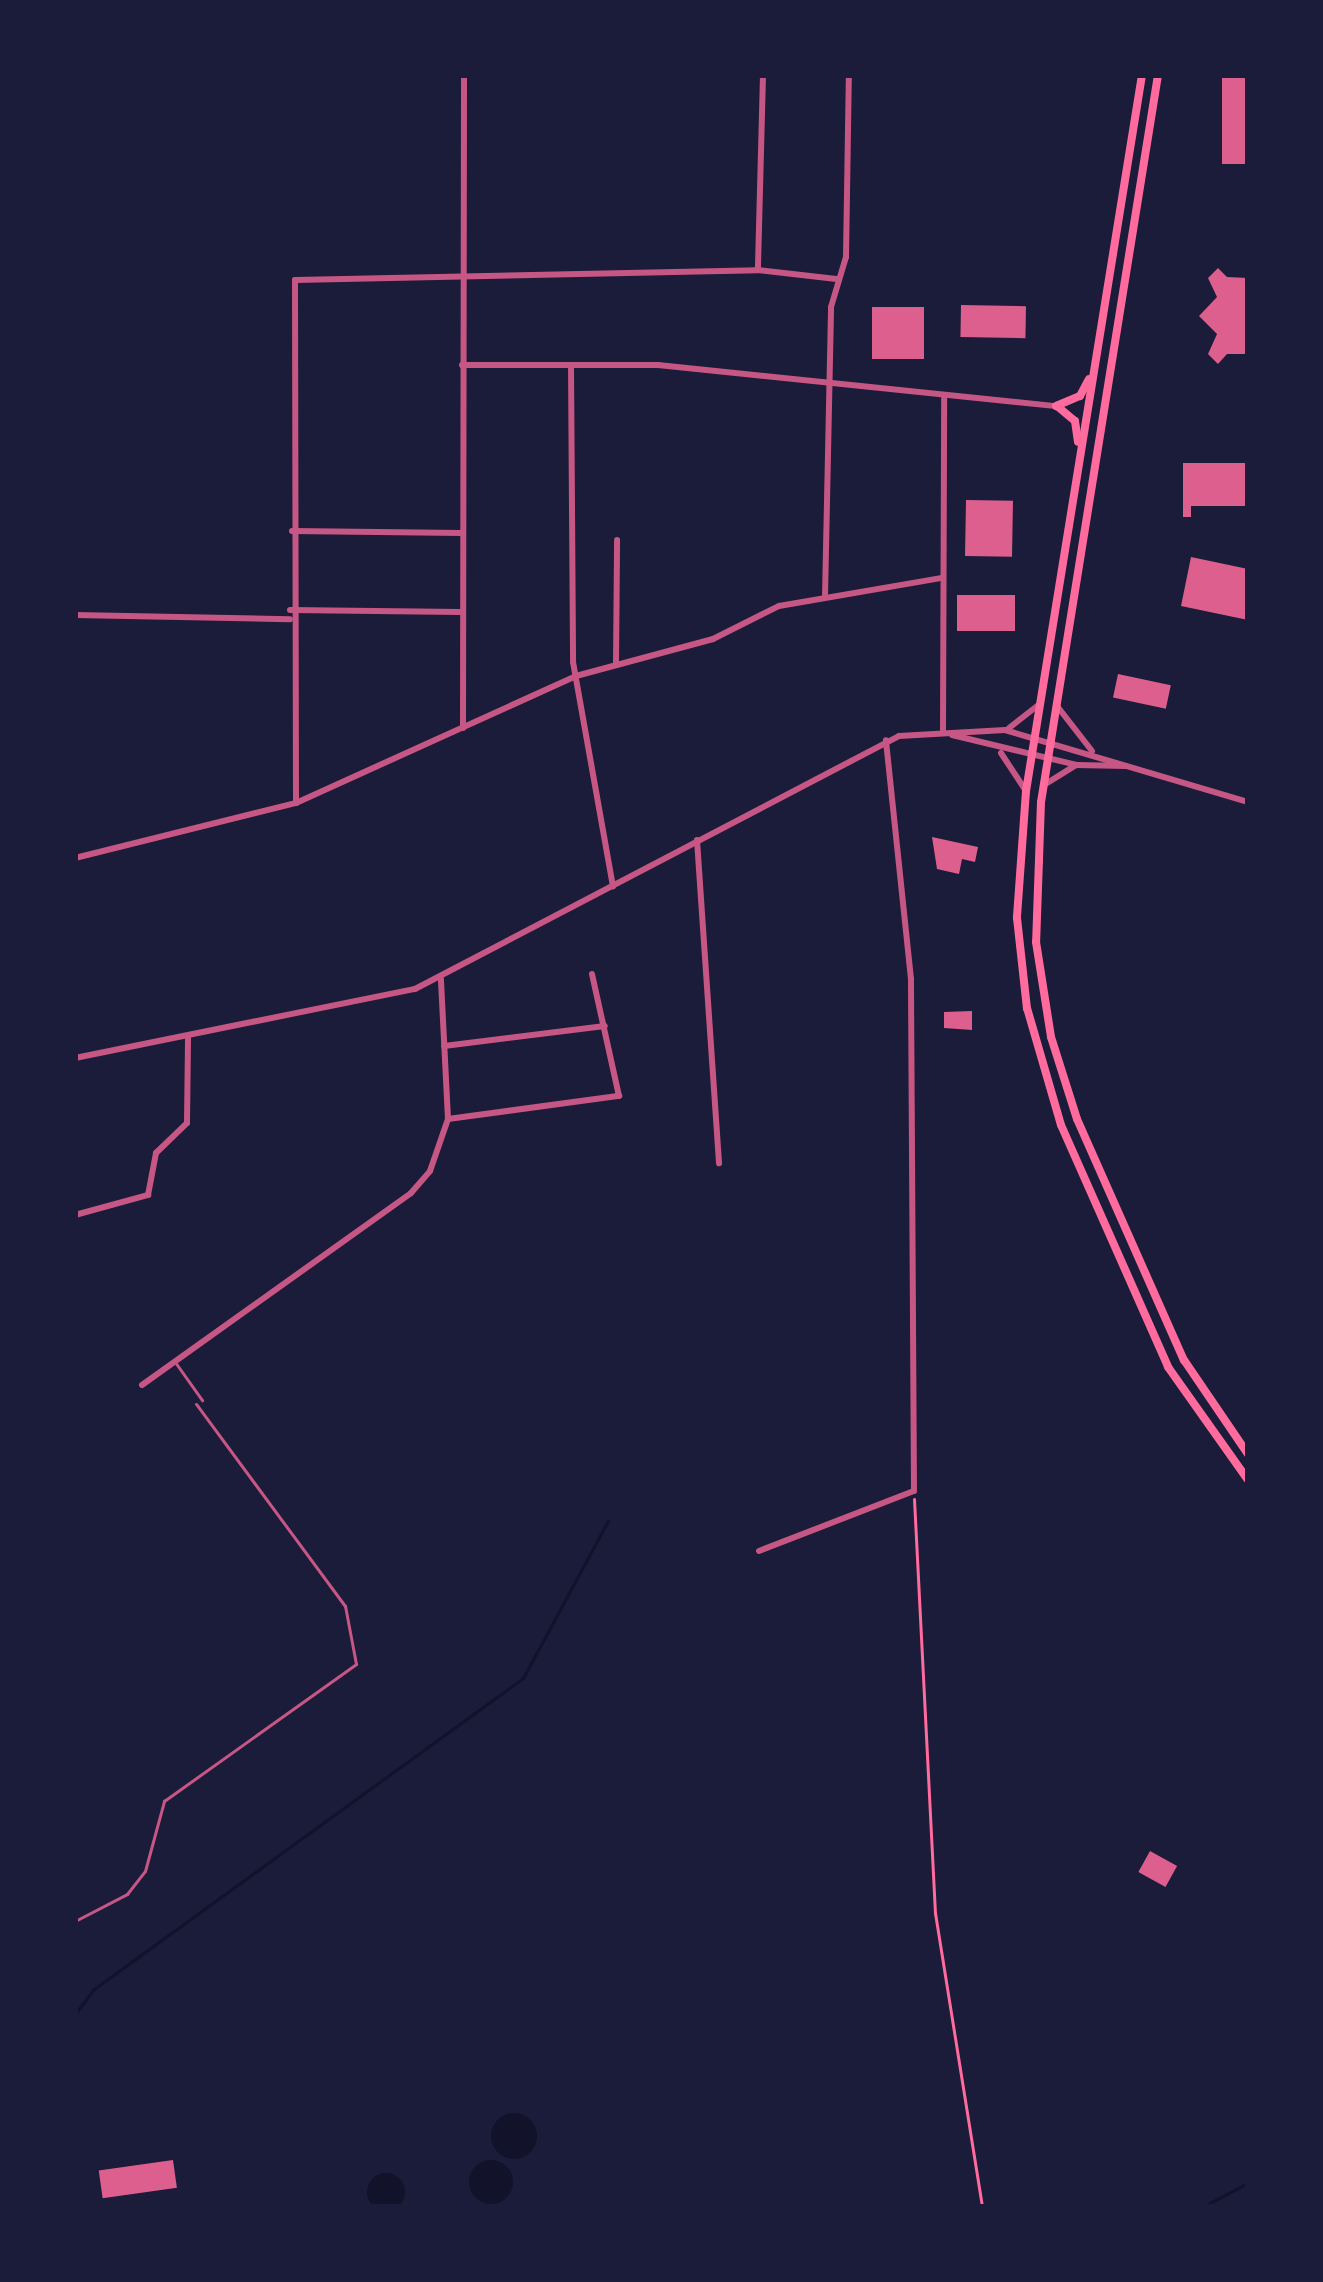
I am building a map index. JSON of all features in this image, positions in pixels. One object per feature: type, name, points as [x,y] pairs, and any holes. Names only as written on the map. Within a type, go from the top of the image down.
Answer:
[{"type":"main road","points":[[1142,75],[1034,737],[1017,917],[1042,1070],[1168,1367],[1248,1480]]},
{"type":"main road","points":[[1158,75],[1050,741],[1035,923],[1058,1066],[1161,1315],[1248,1454]]},
{"type":"main road","points":[[1079,452],[1075,421],[1056,406],[1080,396],[1095,366]]},
{"type":"street","points":[[463,728],[464,75]]},
{"type":"street","points":[[758,270],[763,75]]},
{"type":"street","points":[[825,596],[829,382],[836,279],[845,257],[849,75]]},
{"type":"street","points":[[296,803],[290,615],[295,280],[758,270],[836,279]]},
{"type":"street","points":[[462,365],[571,365],[829,382],[1056,406]]},
{"type":"street","points":[[571,365],[576,676],[613,886]]},
{"type":"street","points":[[944,395],[940,578],[946,733]]},
{"type":"street","points":[[292,531],[462,533]]},
{"type":"street","points":[[616,664],[617,540]]},
{"type":"street","points":[[75,858],[296,803],[576,676],[825,596],[940,578]]},
{"type":"street","points":[[75,615],[460,612]]},
{"type":"street","points":[[1005,730],[1040,704]]},
{"type":"street","points":[[1057,706],[1095,753]]},
{"type":"street","points":[[75,1058],[355,1007],[442,979],[886,740],[1005,730],[1248,802]]},
{"type":"street","points":[[946,733],[999,750],[1077,765],[1142,767]]},
{"type":"street","points":[[759,1551],[914,1491],[912,1018],[886,740]]},
{"type":"street","points":[[999,750],[1026,791]]},
{"type":"street","points":[[1044,785],[1077,765]]},
{"type":"street","points":[[697,840],[718,1163]]},
{"type":"street","points":[[448,1119],[613,1101],[622,1090],[592,974]]},
{"type":"street","points":[[142,1385],[411,1193],[438,1157],[448,1119],[442,979]]},
{"type":"street","points":[[445,1046],[605,1026]]},
{"type":"street","points":[[75,1215],[148,1195],[156,1153],[187,1123],[188,1038]]},
{"type":"lane","points":[[175,1362],[202,1400]]},
{"type":"lane","points":[[75,1922],[127,1894],[145,1871],[164,1801],[356,1664],[345,1606],[196,1404]]},
{"type":"path","points":[[914,1491],[934,1913],[982,2207]]},
{"type":"shaded area","points":[[514,2113],[530,2120],[537,2136],[530,2152],[514,2159],[498,2152],[491,2136],[498,2120]]},
{"type":"shaded area","points":[[491,2160],[507,2166],[513,2182],[507,2198],[491,2204],[475,2198],[469,2182],[475,2166]]},
{"type":"shaded area","points":[[386,2173],[399,2179],[405,2192],[399,2205],[386,2211],[373,2205],[367,2192],[373,2179]]},
{"type":"building","points":[[1222,75],[1248,75],[1248,164],[1222,164]]},
{"type":"building","points":[[1218,268],[1227,277],[1248,278],[1248,354],[1227,354],[1218,364],[1208,354],[1217,334],[1199,316],[1217,297],[1208,278]]},
{"type":"building","points":[[961,305],[1026,306],[1025,338],[960,337]]},
{"type":"building","points":[[872,307],[924,307],[924,359],[872,359]]},
{"type":"building","points":[[1183,463],[1248,463],[1248,506],[1191,506],[1191,517],[1183,517]]},
{"type":"building","points":[[966,500],[1013,501],[1012,557],[965,556]]},
{"type":"building","points":[[1191,557],[1248,569],[1248,620],[1181,606]]},
{"type":"building","points":[[957,595],[1015,595],[1015,631],[957,631]]},
{"type":"building","points":[[1118,674],[1171,685],[1166,709],[1113,697]]},
{"type":"building","points":[[932,837],[978,847],[975,862],[962,859],[959,874],[937,869]]},
{"type":"building","points":[[972,1011],[972,1030],[944,1028],[944,1012]]},
{"type":"building","points":[[1150,1851],[1177,1866],[1165,1887],[1138,1872]]},
{"type":"building","points":[[173,2160],[177,2188],[103,2198],[99,2170]]},
{"type":"waterway","points":[[75,2014],[94,1989],[523,1678],[608,1521]]},
{"type":"waterway","points":[[1202,2207],[1248,2183]]}]
